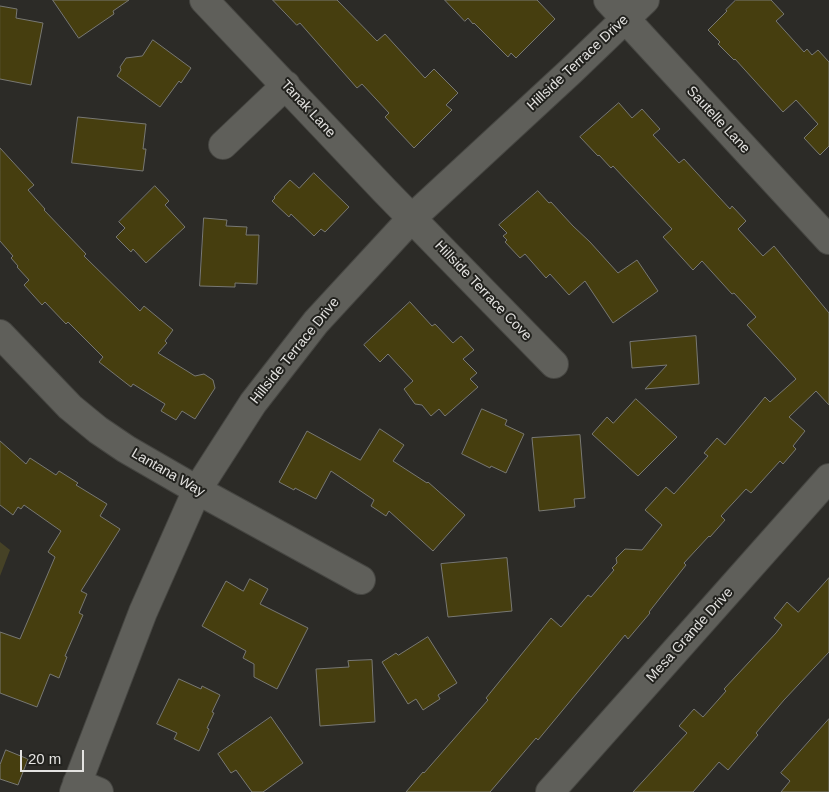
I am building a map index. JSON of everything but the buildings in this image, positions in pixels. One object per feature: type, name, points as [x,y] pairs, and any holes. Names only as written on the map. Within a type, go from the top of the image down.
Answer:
[{"type":"street","name":"Tanak Lane","points":[[204,0],[412,218]]},
{"type":"street","name":"Hillside Terrace Drive","points":[[83,789],[142,612],[197,490],[253,403],[316,322],[412,218],[616,10],[645,0]]},
{"type":"street","name":"Sautelle Lane","points":[[616,10],[829,240]]},
{"type":"street","points":[[223,145],[286,85]]},
{"type":"street","name":"Hillside Terrace Cove","points":[[412,218],[554,364]]},
{"type":"street","name":"Lantana Way","points":[[0,334],[64,401],[98,430],[126,449],[197,490],[361,580]]},
{"type":"street","name":"Mesa Grande Drive","points":[[550,792],[829,478]]},
{"type":"shaded area","points":[[0,542],[10,550],[0,576]]}]
